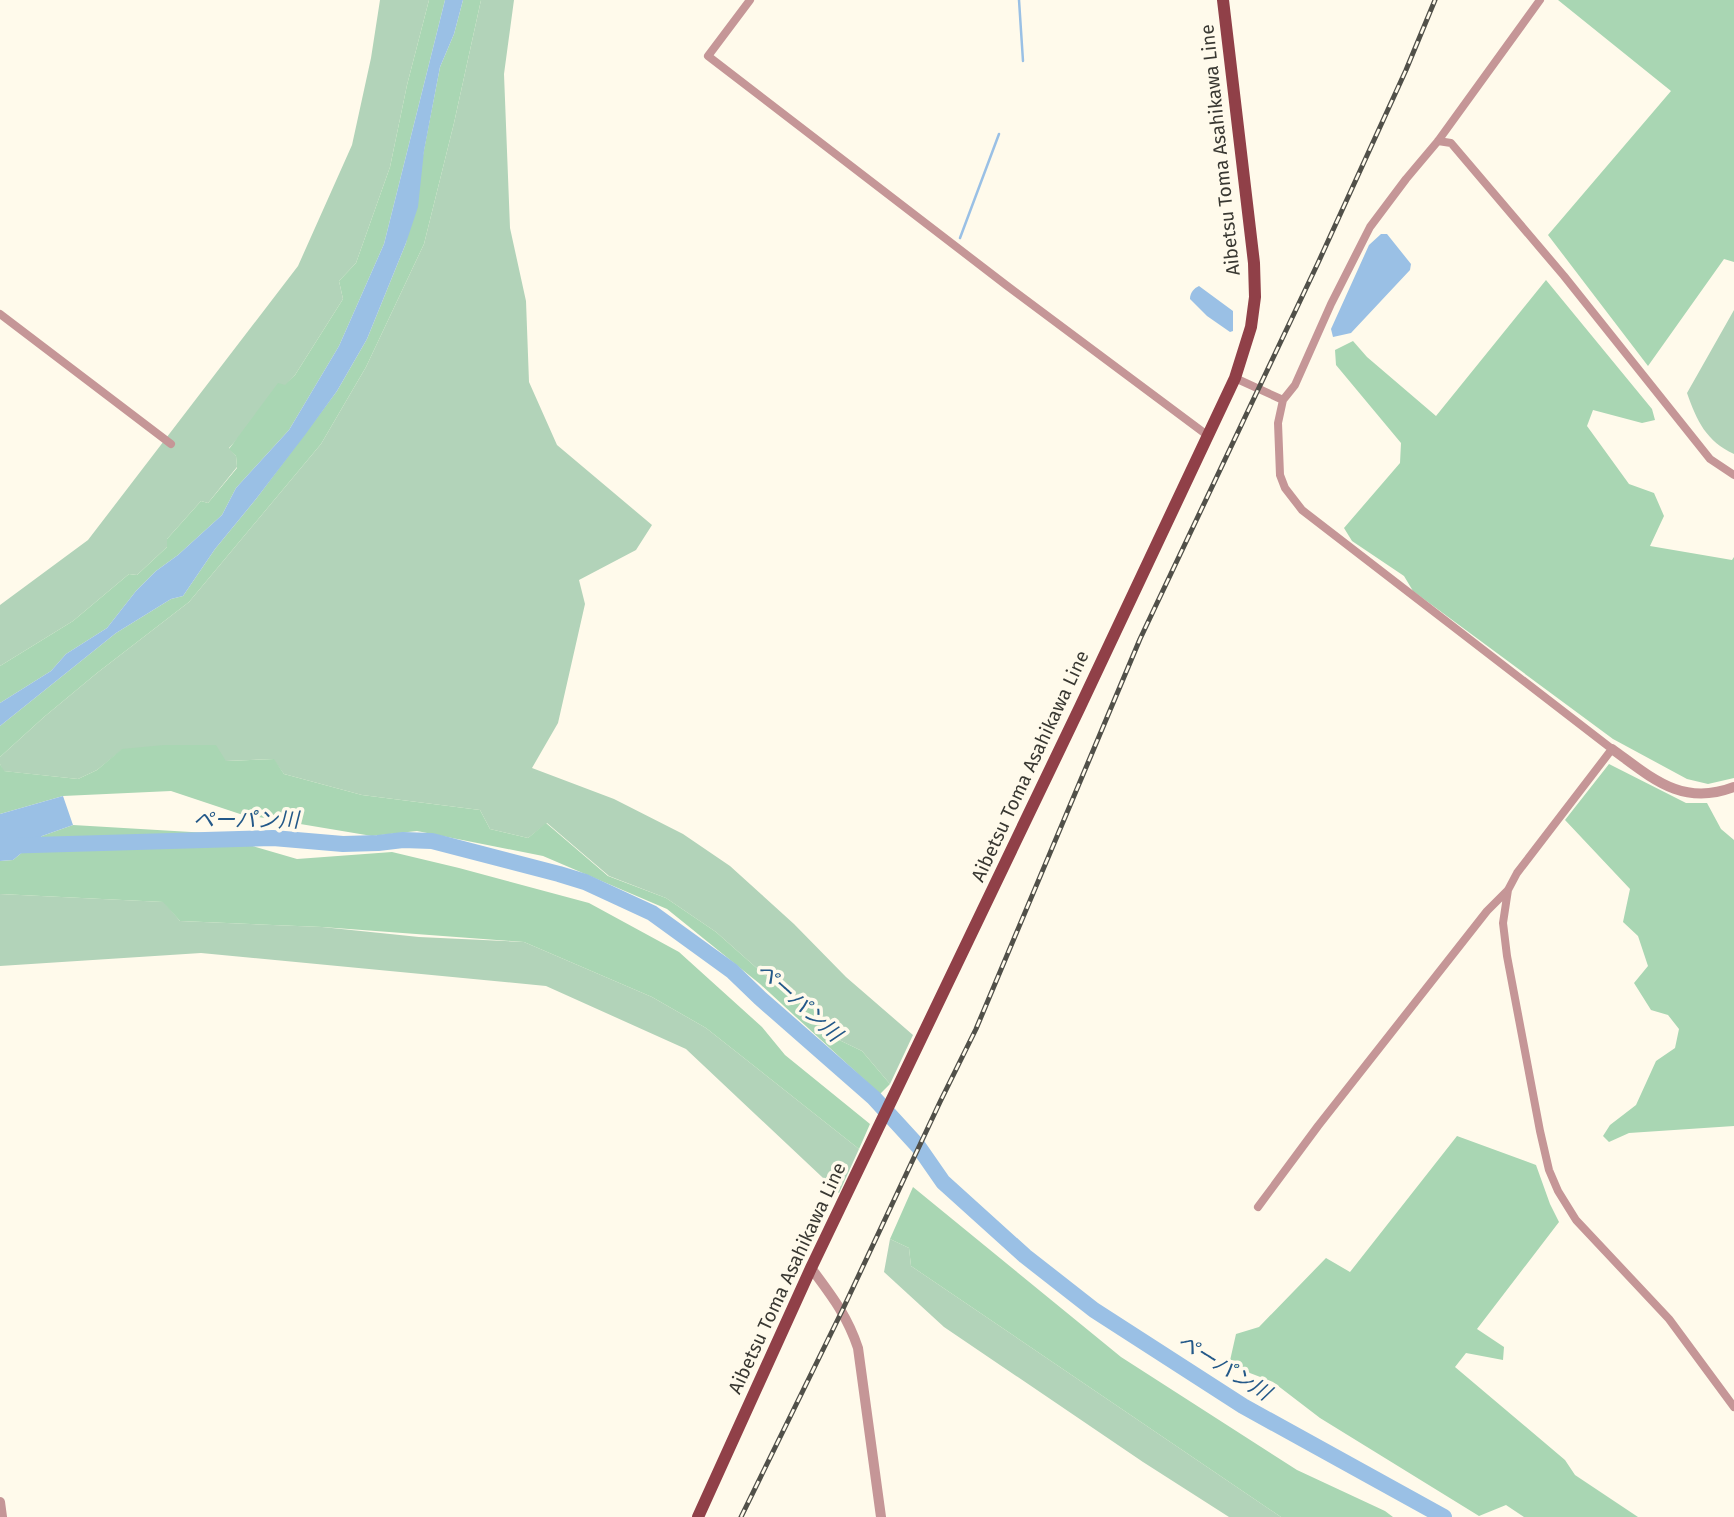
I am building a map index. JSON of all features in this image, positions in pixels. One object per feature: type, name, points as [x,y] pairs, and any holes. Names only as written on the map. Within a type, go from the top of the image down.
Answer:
[{"type":"main road","name":"Aibetsu Toma Asahikawa Line","points":[[698,1517],[811,1268],[1235,378],[1251,327],[1255,297],[1254,263],[1223,0]]},
{"type":"street","points":[[750,0],[708,56],[1006,285],[1207,435]]},
{"type":"street","points":[[1540,0],[1438,141],[1370,227],[1331,304],[1295,385],[1283,400],[1278,423],[1280,475],[1294,501],[1313,519],[1658,783],[1686,794],[1722,792],[1734,788]]},
{"type":"street","points":[[1438,141],[1451,143],[1564,276],[1710,459],[1734,475]]},
{"type":"street","points":[[0,314],[171,444]]},
{"type":"street","points":[[1235,378],[1283,400]]},
{"type":"street","points":[[1258,1207],[1318,1126],[1487,911],[1507,890],[1517,873],[1612,749]]},
{"type":"street","points":[[1507,890],[1503,923],[1507,956],[1540,1132],[1549,1170],[1558,1191],[1576,1220],[1669,1319],[1734,1407]]},
{"type":"street","points":[[811,1268],[842,1311],[858,1348],[881,1517]]},
{"type":"street","points":[[0,1502],[2,1517]]},
{"type":"green space","points":[[380,0],[429,0],[390,167],[356,263],[339,281],[343,299],[295,375],[229,448],[236,456],[237,467],[208,503],[201,501],[167,539],[167,547],[137,575],[129,574],[73,621],[0,666],[0,605],[88,540],[298,266],[352,145],[371,58]]},
{"type":"green space","points":[[429,0],[445,0],[384,244],[339,346],[289,430],[236,488],[222,515],[156,571],[136,591],[107,628],[66,654],[51,671],[0,703],[0,666],[73,621],[129,574],[137,575],[167,547],[167,539],[201,501],[208,503],[237,468],[236,456],[229,449],[278,383],[285,385],[295,375],[343,299],[339,281],[356,263],[390,167]]},
{"type":"green space","points":[[463,0],[481,0],[424,244],[366,367],[321,444],[189,602],[97,673],[0,757],[0,726],[116,633],[171,599],[183,596],[215,549],[337,391],[367,339],[406,243],[440,67],[454,34]]},
{"type":"green space","points":[[481,0],[514,0],[504,74],[510,228],[526,301],[529,382],[557,445],[652,525],[636,550],[579,580],[585,604],[558,723],[532,768],[614,799],[683,834],[730,866],[794,924],[846,977],[913,1035],[890,1084],[862,1051],[833,1037],[811,1006],[769,979],[716,932],[666,898],[609,876],[547,823],[528,838],[490,829],[480,810],[362,795],[284,774],[273,759],[226,761],[123,749],[97,770],[78,779],[3,771],[0,764],[0,757],[44,717],[189,602],[321,444],[366,367],[424,244]]},
{"type":"green space","points":[[1558,0],[1734,0],[1734,262],[1724,259],[1648,366],[1548,235],[1671,91]]},
{"type":"green space","points":[[1546,280],[1652,409],[1655,420],[1642,423],[1593,410],[1587,426],[1629,484],[1654,493],[1664,516],[1650,546],[1732,560],[1734,557],[1734,778],[1708,784],[1687,779],[1613,739],[1413,591],[1404,576],[1352,541],[1344,528],[1400,463],[1401,443],[1336,365],[1335,350],[1353,341],[1367,357],[1436,416]]},
{"type":"green space","points":[[1734,310],[1734,454],[1709,436],[1687,393]]},
{"type":"green space","points":[[164,745],[216,745],[226,761],[274,759],[284,774],[362,795],[480,810],[490,829],[528,838],[546,823],[608,876],[666,898],[716,932],[769,979],[811,1006],[833,1037],[862,1051],[890,1084],[880,1094],[760,984],[667,909],[543,856],[417,831],[372,836],[240,814],[171,791],[63,796],[0,814],[0,764],[4,771],[78,779],[97,770],[122,749]]},
{"type":"green space","points":[[1609,764],[1686,803],[1707,803],[1721,829],[1734,840],[1734,1126],[1629,1133],[1609,1142],[1603,1136],[1610,1125],[1636,1105],[1656,1061],[1675,1048],[1679,1029],[1668,1015],[1651,1010],[1634,983],[1648,966],[1638,936],[1623,922],[1630,889],[1565,820]]},
{"type":"green space","points":[[73,825],[208,833],[297,859],[392,852],[589,903],[679,952],[762,1027],[785,1055],[870,1124],[859,1149],[706,1028],[652,997],[524,942],[322,927],[180,921],[163,902],[0,894],[0,861],[13,860],[42,836]]},
{"type":"green space","points":[[0,894],[164,902],[180,921],[322,927],[419,937],[524,942],[652,997],[706,1028],[859,1149],[839,1193],[686,1049],[546,986],[201,953],[0,966]]},
{"type":"green space","points":[[1457,1136],[1536,1165],[1559,1222],[1477,1329],[1504,1347],[1503,1360],[1466,1353],[1455,1367],[1565,1460],[1575,1475],[1638,1517],[1524,1517],[1506,1505],[1479,1516],[1320,1418],[1273,1382],[1229,1365],[1236,1334],[1259,1327],[1326,1258],[1350,1272]]},
{"type":"green space","points":[[913,1187],[1121,1357],[1297,1470],[1393,1517],[1281,1517],[911,1266],[909,1248],[890,1239]]},
{"type":"green space","points":[[890,1239],[909,1248],[911,1266],[1281,1517],[1229,1517],[944,1327],[884,1272]]},
{"type":"water","points":[[445,0],[463,0],[454,34],[440,67],[424,151],[418,207],[367,339],[337,391],[215,549],[183,596],[171,599],[116,633],[0,726],[0,703],[51,671],[66,654],[107,628],[136,591],[156,571],[222,515],[236,488],[289,430],[339,346],[384,244]]},
{"type":"water","points":[[1381,234],[1387,234],[1411,264],[1410,270],[1351,333],[1333,337],[1331,329],[1369,245]]},
{"type":"water","points":[[1199,286],[1233,311],[1233,331],[1230,332],[1207,316],[1190,299],[1195,288]]},
{"type":"water","points":[[63,796],[73,825],[42,836],[13,860],[0,861],[0,814]]},
{"type":"waterway","points":[[1019,0],[1023,61]]},
{"type":"waterway","points":[[960,238],[999,134]]},
{"type":"waterway","name":"ペーパン川","points":[[0,846],[273,838],[343,844],[432,841],[585,882],[652,913],[732,971],[874,1098],[918,1146],[943,1182],[1025,1256],[1094,1310],[1243,1406],[1444,1517]]},
{"type":"railway","points":[[741,1517],[976,1029],[1140,639],[1318,263],[1435,0]]}]
